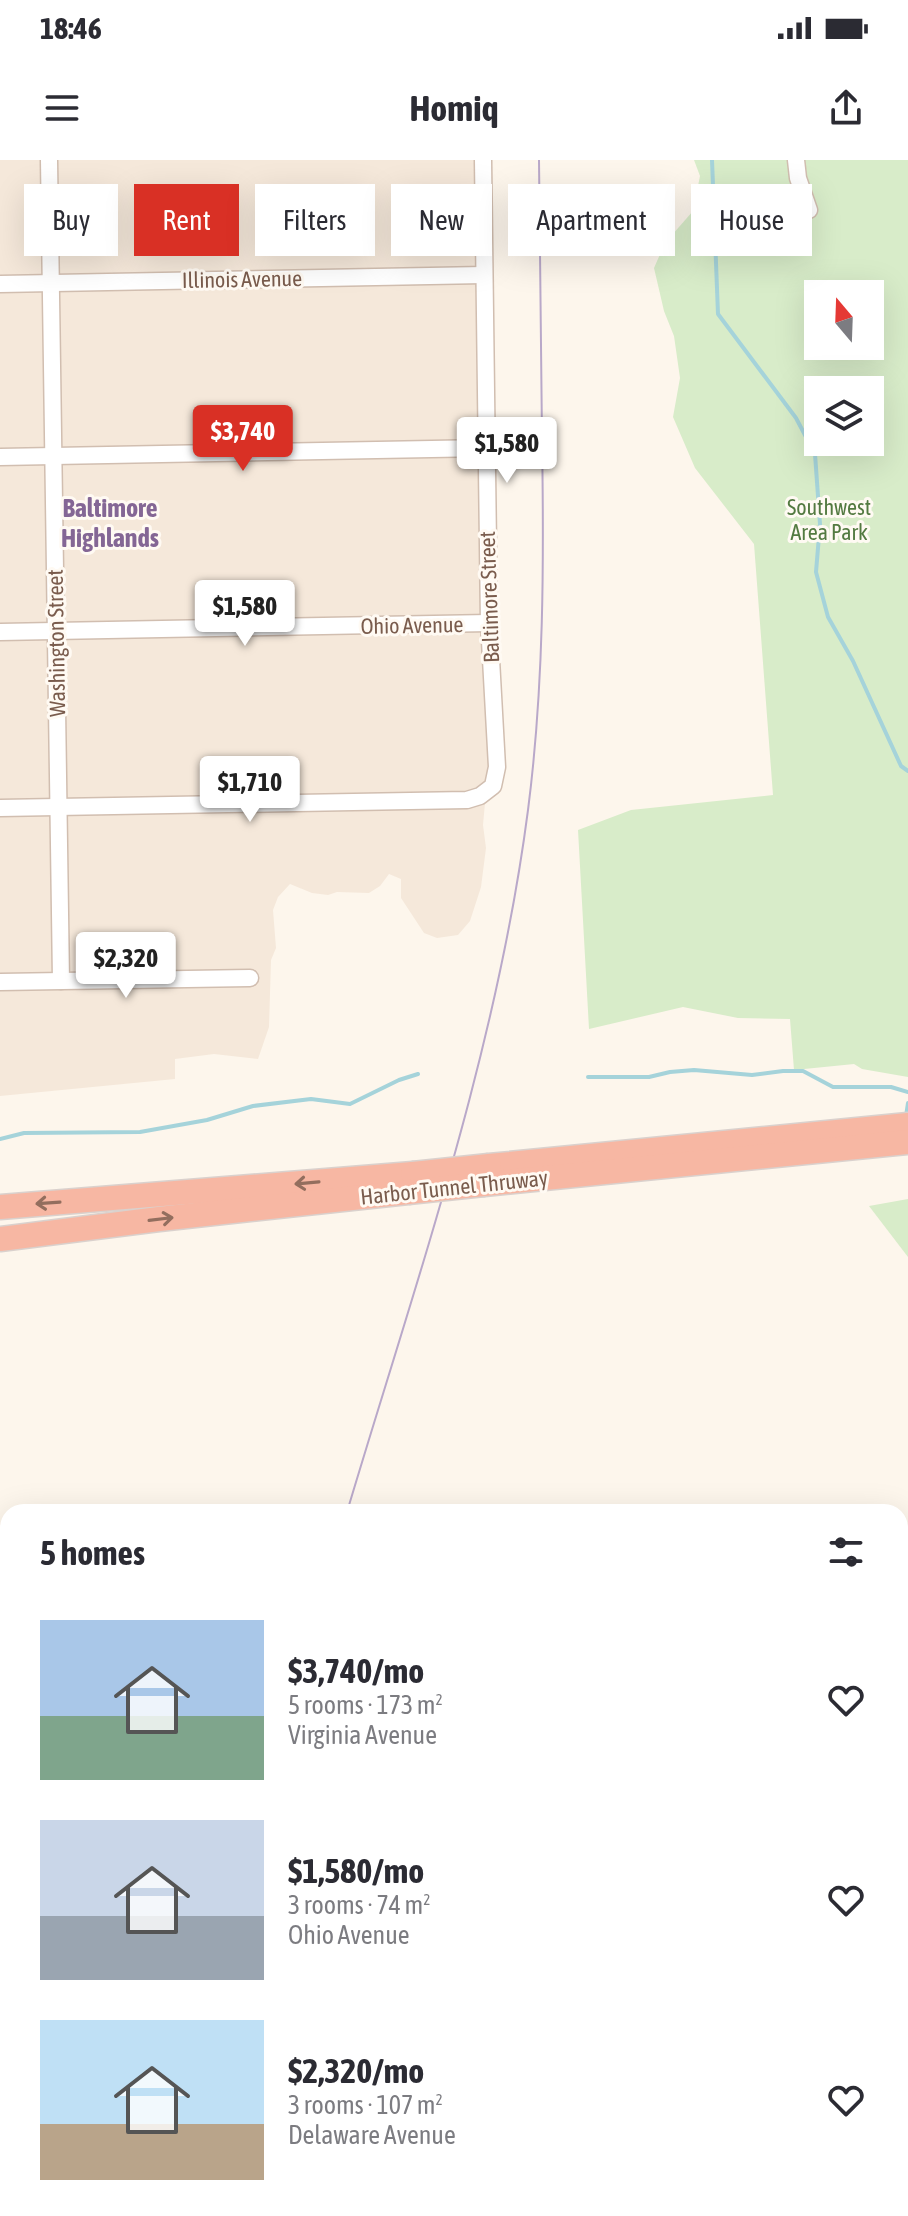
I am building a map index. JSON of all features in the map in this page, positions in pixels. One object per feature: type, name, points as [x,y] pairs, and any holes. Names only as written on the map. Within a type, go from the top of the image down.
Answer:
[{"type":"highway","name":"Harbor Tunnel Thruway","points":[[803,1144],[908,1125]]},
{"type":"highway","name":"Harbor Tunnel Thruway","points":[[0,1239],[410,1183],[803,1144],[908,1142]]},
{"type":"highway","name":"Harbor Tunnel Thruway","points":[[0,1207],[410,1183]]},
{"type":"street","name":"Washington Street","points":[[49,160],[61,981]]},
{"type":"street","name":"Baltimore Street","points":[[58,808],[467,800],[487,792],[493,786],[497,767],[489,623],[483,160]]},
{"type":"street","points":[[796,160],[800,184]]},
{"type":"street","name":"Illinois Avenue","points":[[0,284],[484,275]]},
{"type":"street","points":[[0,457],[486,448]]},
{"type":"street","name":"Ohio Avenue","points":[[0,632],[489,623]]},
{"type":"street","points":[[0,808],[58,808]]},
{"type":"street","points":[[0,982],[250,978]]},
{"type":"shaded area","points":[[0,160],[489,160],[489,184],[391,184],[391,256],[490,256],[497,784],[485,803],[483,825],[486,848],[481,887],[470,921],[458,935],[437,938],[424,933],[401,898],[401,879],[389,874],[380,886],[369,893],[337,892],[328,895],[312,893],[290,884],[278,897],[273,910],[276,948],[271,960],[269,1027],[258,1059],[214,1054],[175,1059],[175,1079],[0,1096]]},
{"type":"green space","name":"Southwest Area Park","points":[[694,160],[908,160],[908,1077],[862,1069],[854,1064],[794,1070],[790,1019],[738,1018],[683,1007],[589,1029],[578,830],[631,810],[773,795],[754,544],[695,468],[673,417],[680,378],[674,336],[664,311],[654,268],[659,256],[675,256],[675,232],[691,213],[691,256],[812,256],[812,184],[698,184],[700,176]]},
{"type":"green space","points":[[908,1199],[908,1257],[869,1206]]},
{"type":"waterway","points":[[712,160],[718,314],[796,418],[815,454],[820,524],[816,572],[828,617],[853,661],[901,766],[908,771]]},
{"type":"waterway","points":[[588,1077],[649,1077],[694,1070],[752,1075],[803,1071],[833,1087],[891,1087],[908,1092]]},
{"type":"waterway","points":[[0,1139],[24,1133],[140,1132],[207,1120],[253,1106],[311,1099],[350,1104],[418,1074]]},
{"type":"waterway","points":[[906,1116],[908,1103]]},
{"type":"tram line","points":[[349,1504],[452,1164],[475,1077],[514,900],[528,810],[537,717],[543,577],[539,160]]},
{"type":"district","name":"Baltimore Highlands","points":[[110,523]]}]
